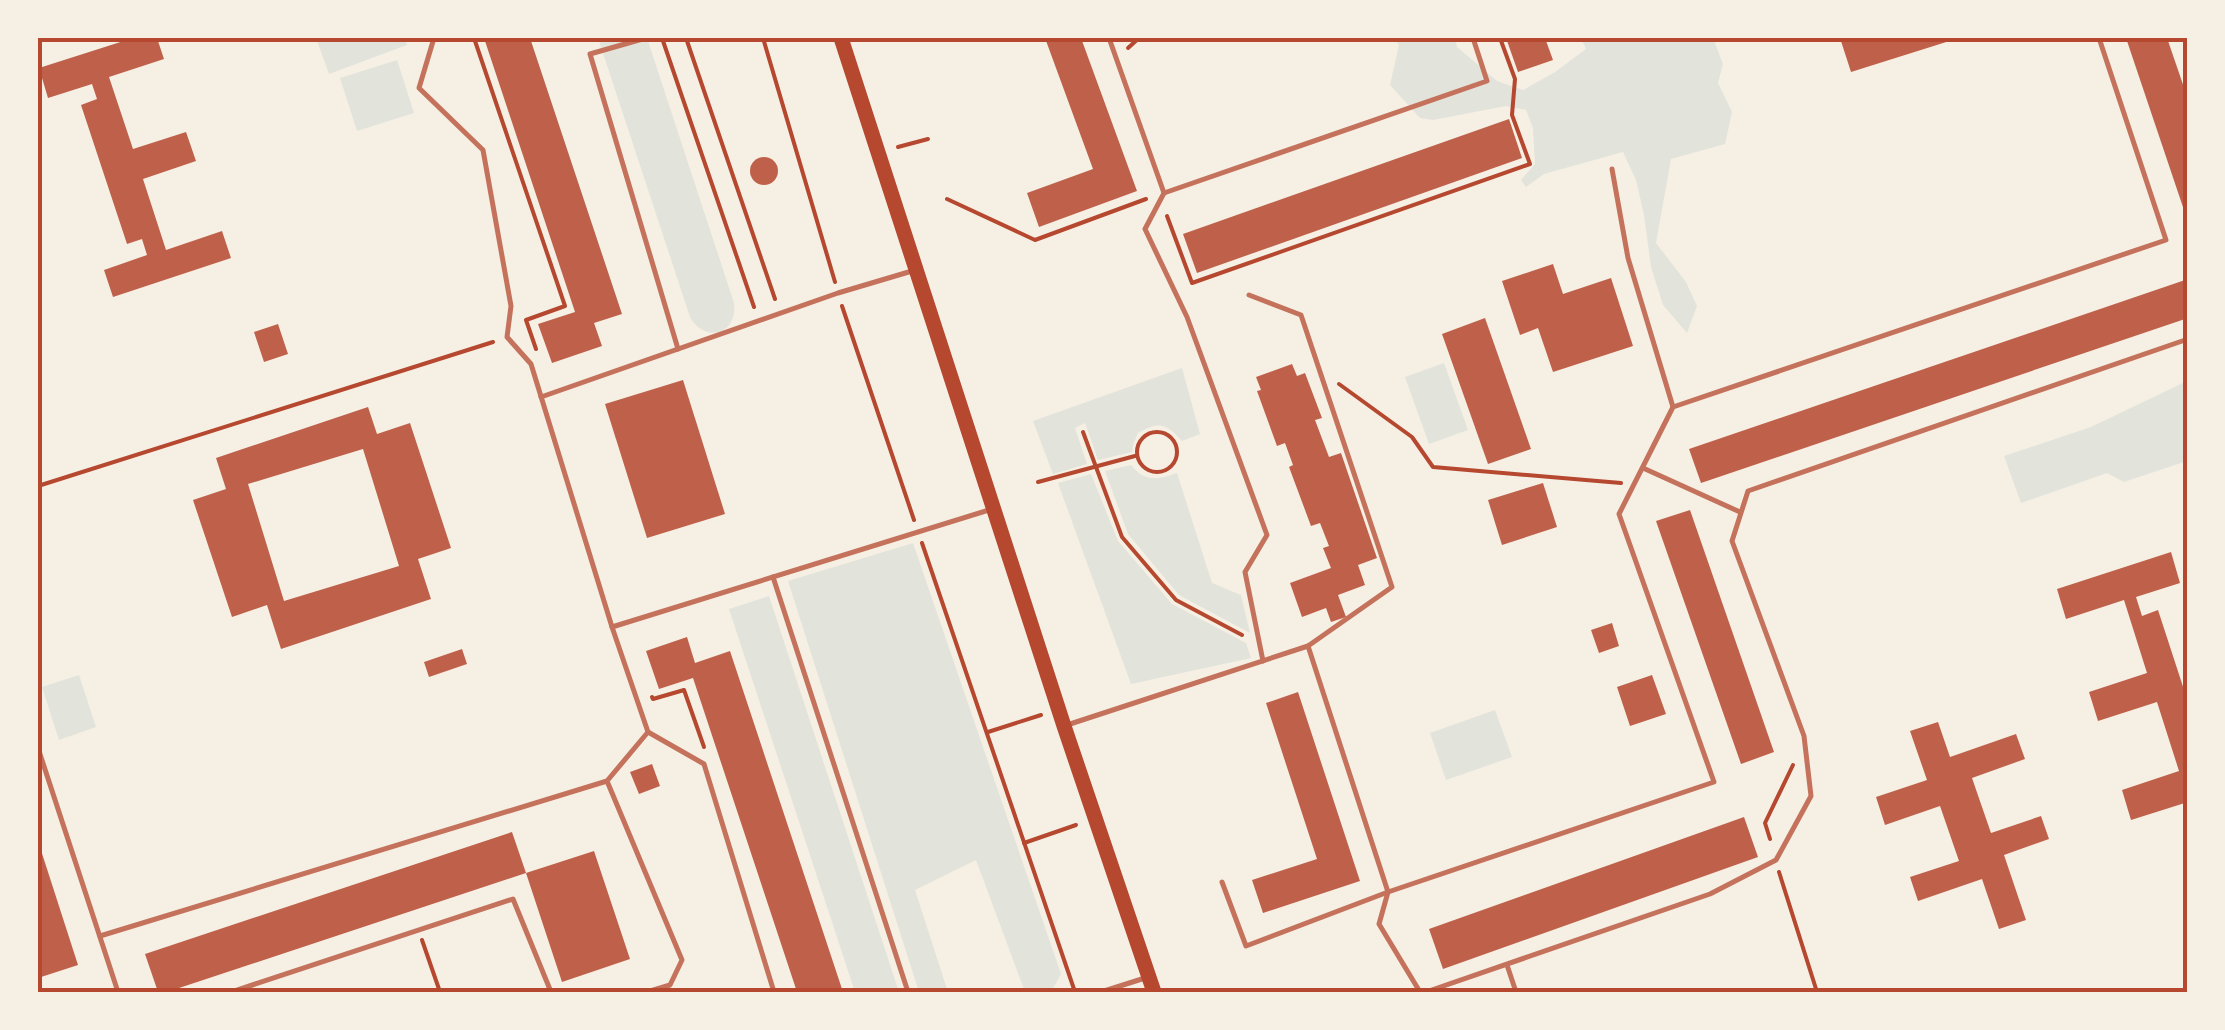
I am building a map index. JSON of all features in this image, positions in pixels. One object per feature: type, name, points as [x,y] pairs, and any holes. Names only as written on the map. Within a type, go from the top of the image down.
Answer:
[{"type":"main road","points":[[841,38],[1151,984]]},
{"type":"lane","points":[[434,38],[419,88],[483,150],[511,306],[507,337],[531,364],[648,732],[704,764],[774,992]]},
{"type":"lane","points":[[646,38],[590,54],[678,349]]},
{"type":"lane","points":[[1109,38],[1164,192]]},
{"type":"lane","points":[[1263,661],[1245,572],[1267,535],[1186,317],[1145,229],[1164,192],[1487,81],[1472,38]]},
{"type":"lane","points":[[1673,407],[2166,240],[2099,38]]},
{"type":"lane","points":[[1222,882],[1246,946],[1388,892],[1714,782],[1620,514],[1673,407],[1628,258],[1612,168]]},
{"type":"lane","points":[[541,397],[838,293],[916,270]]},
{"type":"lane","points":[[1064,726],[1308,646],[1392,587],[1301,315],[1250,294]]},
{"type":"lane","points":[[1308,646],[1388,892],[1380,924],[1423,992],[1710,894],[1776,860],[1810,796],[1804,736],[1732,541],[1748,491],[2188,339]]},
{"type":"lane","points":[[1643,468],[1741,512]]},
{"type":"lane","points":[[612,627],[995,508]]},
{"type":"lane","points":[[773,577],[908,992]]},
{"type":"lane","points":[[100,936],[607,782],[648,732]]},
{"type":"lane","points":[[38,748],[118,992]]},
{"type":"lane","points":[[607,782],[682,960],[670,985],[647,992]]},
{"type":"lane","points":[[232,992],[514,899],[551,992]]},
{"type":"lane","points":[[1506,965],[1516,992]]},
{"type":"lane","points":[[1101,992],[1151,984]]},
{"type":"path","points":[[474,38],[565,306],[526,320],[539,357]]},
{"type":"path","points":[[662,38],[759,321]]},
{"type":"path","points":[[686,38],[780,313]]},
{"type":"path","points":[[763,38],[838,293],[1074,992]]},
{"type":"path","points":[[947,198],[1035,240],[1151,197],[1170,220],[1192,284],[1530,164],[1512,115],[1515,79],[1500,38]]},
{"type":"path","points":[[38,486],[507,337]]},
{"type":"path","points":[[1319,370],[1412,437],[1432,467],[1634,484]]},
{"type":"path","points":[[1158,431],[1174,440],[1177,448],[1177,457],[1165,471],[1147,470],[1136,455],[1141,438],[1158,431]]},
{"type":"path","points":[[1082,432],[1122,536],[1176,600],[1260,644]]},
{"type":"path","points":[[1038,482],[1136,455]]},
{"type":"path","points":[[986,732],[1050,712]]},
{"type":"path","points":[[1795,760],[1765,823],[1817,992]]},
{"type":"path","points":[[1024,843],[1086,822]]},
{"type":"path","points":[[419,930],[440,992]]},
{"type":"shaded area","points":[[316,38],[405,38],[407,45],[329,74]]},
{"type":"shaded area","points":[[598,38],[647,38],[734,303],[731,322],[719,332],[704,331],[690,317]]},
{"type":"shaded area","points":[[1394,38],[1455,38],[1457,47],[1497,81],[1523,90],[1586,49],[1581,38],[1713,38],[1723,64],[1718,83],[1732,112],[1725,144],[1671,159],[1656,243],[1686,282],[1697,306],[1687,333],[1663,305],[1651,267],[1636,180],[1623,152],[1544,174],[1526,187],[1521,180],[1535,164],[1533,128],[1526,110],[1506,106],[1433,120],[1420,118],[1390,85],[1399,45]]},
{"type":"shaded area","points":[[397,60],[414,113],[357,131],[340,78]]},
{"type":"shaded area","points":[[1444,363],[1468,430],[1429,444],[1405,377]]},
{"type":"shaded area","points":[[1182,368],[1200,434],[1182,441],[1167,427],[1151,427],[1138,433],[1132,452],[1098,460],[1085,423],[1075,428],[1087,464],[1053,474],[1033,421]]},
{"type":"shaded area","points":[[2187,381],[2187,461],[2124,482],[2107,473],[2021,503],[2004,456],[2091,427]]},
{"type":"shaded area","points":[[1131,465],[1152,478],[1177,473],[1212,583],[1241,595],[1250,633],[1179,595],[1128,534],[1105,471]]},
{"type":"shaded area","points":[[1091,474],[1118,541],[1172,604],[1246,643],[1251,658],[1131,684],[1058,483]]},
{"type":"shaded area","points":[[913,543],[1061,974],[1051,992],[1025,992],[976,860],[915,890],[948,992],[919,992],[788,581]]},
{"type":"shaded area","points":[[769,596],[899,992],[855,992],[729,609]]},
{"type":"shaded area","points":[[79,675],[96,727],[59,740],[42,687]]},
{"type":"shaded area","points":[[1495,710],[1512,757],[1446,780],[1430,733]]},
{"type":"building","points":[[133,38],[157,38],[164,59],[109,77],[133,149],[186,132],[196,161],[143,179],[166,250],[222,231],[231,258],[113,297],[104,270],[147,255],[142,239],[127,244],[81,105],[97,99],[92,84],[48,98],[39,68]]},
{"type":"building","points":[[484,38],[530,38],[622,314],[594,323],[602,346],[552,363],[538,324],[575,312]]},
{"type":"building","points":[[1045,38],[1081,38],[1137,191],[1039,227],[1027,193],[1093,169]]},
{"type":"building","points":[[1506,38],[1545,38],[1553,60],[1518,72]]},
{"type":"building","points":[[1840,38],[1959,38],[1851,72]]},
{"type":"building","points":[[2126,38],[2167,38],[2188,99],[2188,222]]},
{"type":"building","points":[[1509,119],[1522,158],[1197,273],[1183,234]]},
{"type":"building","points":[[764,157],[774,161],[778,171],[774,181],[764,185],[754,181],[750,171],[754,161]]},
{"type":"building","points":[[1553,264],[1563,294],[1611,278],[1633,346],[1553,372],[1538,328],[1520,335],[1502,281]]},
{"type":"building","points":[[2188,279],[2188,318],[1701,483],[1689,449]]},
{"type":"building","points":[[1485,318],[1531,449],[1488,464],[1442,334]]},
{"type":"building","points":[[278,324],[288,354],[264,362],[254,332]]},
{"type":"building","points":[[1292,364],[1297,376],[1305,373],[1322,418],[1315,420],[1329,457],[1341,453],[1377,558],[1358,565],[1365,585],[1338,595],[1346,617],[1331,622],[1326,608],[1302,617],[1290,583],[1331,568],[1323,548],[1329,546],[1320,523],[1311,526],[1289,467],[1293,465],[1285,443],[1277,446],[1257,391],[1261,390],[1256,377]]},
{"type":"building","points":[[683,380],[725,514],[647,538],[605,404]]},
{"type":"building","points":[[368,407],[377,434],[410,423],[451,548],[418,559],[431,599],[281,649],[267,605],[232,617],[193,500],[226,489],[216,458]],"holes":[[[363,449],[399,566],[284,601],[248,484]]]},
{"type":"building","points":[[1543,483],[1557,527],[1502,545],[1488,500]]},
{"type":"building","points":[[1690,510],[1774,752],[1741,764],[1656,521]]},
{"type":"building","points":[[2171,552],[2180,583],[2136,597],[2142,616],[2158,610],[2188,702],[2188,802],[2131,820],[2122,790],[2179,771],[2157,702],[2098,721],[2089,692],[2147,673],[2124,600],[2066,619],[2057,589]]},
{"type":"building","points":[[1612,623],[1619,646],[1599,653],[1591,630]]},
{"type":"building","points":[[687,637],[695,663],[730,651],[843,992],[797,992],[693,678],[659,689],[646,651]]},
{"type":"building","points":[[462,649],[467,664],[429,677],[424,662]]},
{"type":"building","points":[[1652,675],[1666,714],[1630,726],[1617,687]]},
{"type":"building","points":[[1298,692],[1360,881],[1263,913],[1252,880],[1317,859],[1266,703]]},
{"type":"building","points":[[1938,722],[1950,757],[2016,734],[2025,759],[1972,778],[1991,833],[2041,816],[2049,839],[2004,855],[2026,920],[1999,929],[1982,879],[1918,901],[1910,877],[1959,861],[1940,806],[1885,825],[1876,797],[1927,780],[1910,731]]},
{"type":"building","points":[[652,764],[660,786],[639,794],[630,772]]},
{"type":"building","points":[[1744,817],[1758,857],[1443,969],[1429,929]]},
{"type":"building","points":[[512,832],[526,873],[158,992],[145,954]]},
{"type":"building","points":[[38,841],[78,965],[38,978]]},
{"type":"building","points":[[594,851],[630,959],[562,982],[526,873]]}]
